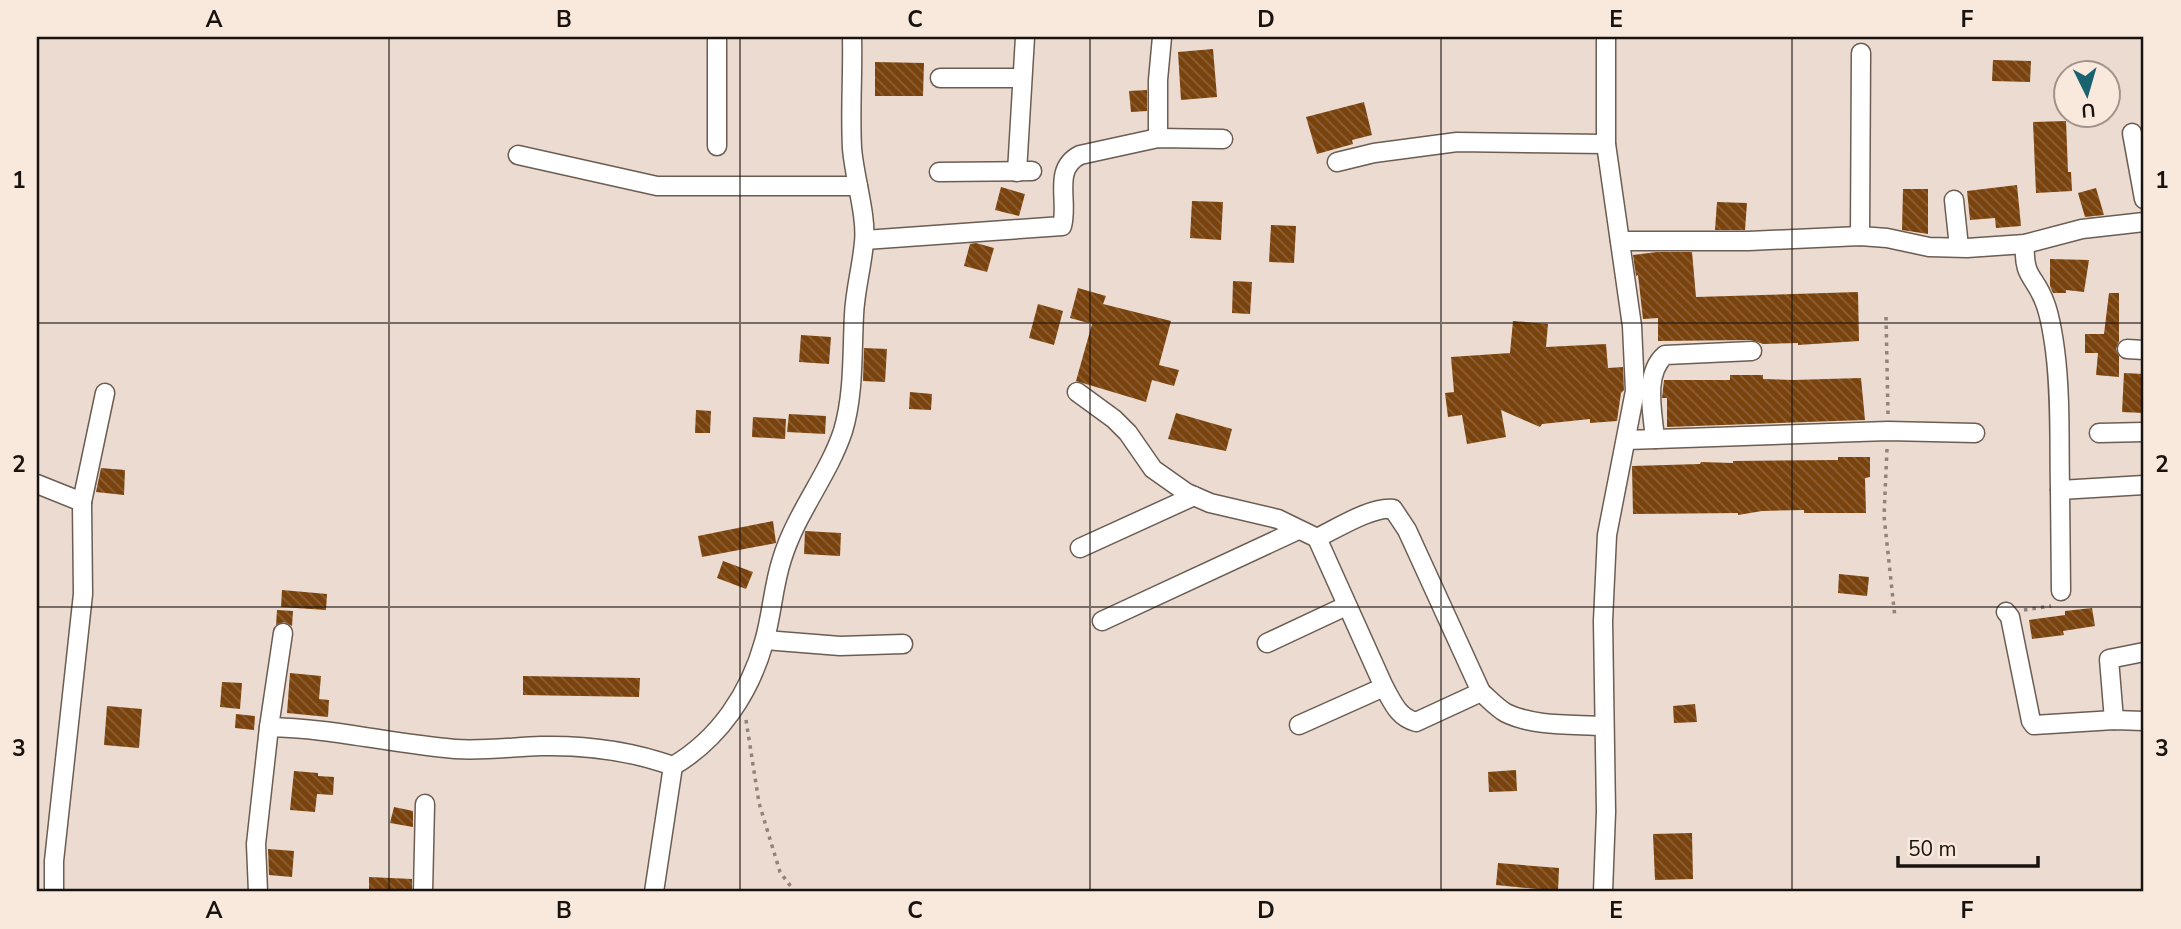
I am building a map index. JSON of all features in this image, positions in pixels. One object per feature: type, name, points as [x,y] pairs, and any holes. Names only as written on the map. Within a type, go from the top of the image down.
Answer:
[{"type":"street","points":[[717,37],[717,146]]},
{"type":"street","points":[[269,727],[315,730],[457,749],[559,746],[623,753],[673,766],[704,744],[722,725],[742,697],[765,640],[782,559],[800,514],[829,465],[843,430],[850,390],[855,300],[865,240],[852,148],[852,37]]},
{"type":"street","points":[[939,172],[1024,172],[1022,78],[1025,37]]},
{"type":"street","points":[[1158,138],[1158,80],[1162,37]]},
{"type":"street","points":[[1602,892],[1606,812],[1603,621],[1607,536],[1635,391],[1635,358],[1606,144],[1606,37]]},
{"type":"street","points":[[1860,236],[1861,53]]},
{"type":"street","points":[[940,78],[1022,78]]},
{"type":"street","points":[[2132,133],[2144,199]]},
{"type":"street","points":[[865,240],[1062,226],[1064,173],[1071,159],[1158,138],[1223,139]]},
{"type":"street","points":[[1337,162],[1374,153],[1457,142],[1606,144]]},
{"type":"street","points":[[518,155],[657,186],[858,186]]},
{"type":"street","points":[[1954,200],[1959,247]]},
{"type":"street","points":[[1620,241],[1749,241],[1860,236],[1887,238],[1929,247],[1959,247],[2025,244],[2082,229],[2144,222]]},
{"type":"street","points":[[2025,244],[2024,262],[2045,303],[2055,350],[2059,412],[2061,591]]},
{"type":"street","points":[[1655,439],[1651,387],[1660,359],[1665,355],[1752,351]]},
{"type":"street","points":[[1077,392],[1114,419],[1128,433],[1153,468],[1170,483],[1194,496],[1229,509],[1278,519],[1317,538],[1384,687],[1397,710],[1406,719],[1416,722],[1480,692]]},
{"type":"street","points":[[54,892],[54,861],[83,594],[82,502],[105,393]]},
{"type":"street","points":[[1627,440],[1888,431],[1975,433]]},
{"type":"street","points":[[2099,433],[2144,432]]},
{"type":"street","points":[[37,484],[82,502]]},
{"type":"street","points":[[2060,490],[2144,485]]},
{"type":"street","points":[[1080,548],[1194,496]]},
{"type":"street","points":[[1317,538],[1371,512],[1384,508],[1393,509],[1407,530],[1480,692],[1503,711],[1515,716],[1558,724],[1604,726]]},
{"type":"street","points":[[1102,621],[1298,530]]},
{"type":"street","points":[[1267,643],[1346,606]]},
{"type":"street","points":[[2006,612],[2010,617],[2034,724],[2144,721]]},
{"type":"street","points":[[258,892],[256,844],[283,633]]},
{"type":"street","points":[[765,640],[840,646],[903,644]]},
{"type":"street","points":[[2114,720],[2109,659],[2144,652]]},
{"type":"street","points":[[1299,725],[1384,687]]},
{"type":"street","points":[[654,892],[673,766]]},
{"type":"street","points":[[423,892],[425,804]]},
{"type":"path","points":[[1886,317],[1888,431],[1884,516],[1895,618]]},
{"type":"path","points":[[2006,612],[2053,606],[2061,591]]},
{"type":"path","points":[[742,697],[759,803],[780,872],[795,892]]},
{"type":"building","points":[[1213,49],[1217,97],[1181,100],[1178,52]]},
{"type":"building","points":[[1993,60],[2031,61],[2030,82],[1992,81]]},
{"type":"building","points":[[875,62],[924,63],[923,96],[875,96]]},
{"type":"building","points":[[1147,90],[1147,111],[1131,112],[1129,91]]},
{"type":"building","points":[[1364,102],[1372,135],[1352,140],[1353,144],[1317,154],[1306,117]]},
{"type":"building","points":[[2052,121],[2052,130],[2066,130],[2068,172],[2071,172],[2072,191],[2036,193],[2033,122]]},
{"type":"building","points":[[2017,185],[2021,226],[1996,228],[1995,218],[1970,220],[1967,191]]},
{"type":"building","points":[[1001,187],[1025,194],[1019,216],[995,210]]},
{"type":"building","points":[[2096,188],[2104,215],[2085,217],[2078,193]]},
{"type":"building","points":[[1903,189],[1928,189],[1928,234],[1902,230]]},
{"type":"building","points":[[1192,201],[1223,202],[1221,240],[1190,238]]},
{"type":"building","points":[[1717,202],[1747,203],[1745,230],[1715,230]]},
{"type":"building","points":[[1271,225],[1296,226],[1294,263],[1269,262]]},
{"type":"building","points":[[970,244],[994,248],[987,272],[964,266]]},
{"type":"building","points":[[1692,252],[1696,297],[1858,292],[1859,341],[1798,345],[1763,344],[1751,340],[1658,341],[1658,318],[1643,319],[1633,255]]},
{"type":"building","points":[[2050,259],[2089,260],[2084,292],[2066,290],[2066,293],[2053,293],[2050,286]]},
{"type":"building","points":[[1233,281],[1252,282],[1250,314],[1232,313]]},
{"type":"building","points":[[1078,288],[1106,296],[1103,304],[1171,321],[1159,365],[1179,370],[1174,386],[1152,380],[1146,402],[1076,381],[1092,324],[1070,318]]},
{"type":"building","points":[[2109,293],[2119,293],[2119,341],[2116,349],[2119,356],[2119,377],[2096,375],[2098,353],[2085,353],[2085,334],[2104,334]]},
{"type":"building","points":[[1038,304],[1063,311],[1054,345],[1029,338]]},
{"type":"building","points":[[1513,321],[1548,324],[1546,347],[1606,344],[1608,368],[1623,367],[1624,390],[1621,393],[1617,421],[1590,423],[1590,419],[1542,424],[1540,427],[1501,410],[1506,437],[1467,444],[1462,415],[1448,417],[1445,393],[1454,392],[1451,357],[1510,353]]},
{"type":"building","points":[[801,335],[831,337],[829,364],[799,362]]},
{"type":"building","points":[[864,348],[887,349],[885,382],[863,381]]},
{"type":"building","points":[[2124,373],[2144,374],[2144,413],[2122,412]]},
{"type":"building","points":[[1730,375],[1763,375],[1763,379],[1793,380],[1861,378],[1865,420],[1667,427],[1667,398],[1662,398],[1664,380],[1730,380]]},
{"type":"building","points":[[910,392],[932,394],[931,410],[909,409]]},
{"type":"building","points":[[696,410],[711,411],[710,433],[695,433]]},
{"type":"building","points":[[1176,413],[1232,429],[1226,451],[1168,439]]},
{"type":"building","points":[[789,414],[826,416],[825,434],[787,432]]},
{"type":"building","points":[[753,417],[786,419],[785,439],[752,437]]},
{"type":"building","points":[[1838,457],[1870,457],[1870,477],[1865,478],[1866,513],[1804,513],[1804,510],[1762,511],[1738,515],[1633,514],[1632,466],[1838,460]]},
{"type":"building","points":[[101,468],[125,470],[124,495],[96,492]]},
{"type":"building","points":[[773,521],[776,543],[702,557],[698,536]]},
{"type":"building","points":[[805,531],[841,533],[840,556],[804,554]]},
{"type":"building","points":[[723,561],[753,572],[746,589],[717,578]]},
{"type":"building","points":[[1839,574],[1869,577],[1867,596],[1838,593]]},
{"type":"building","points":[[282,590],[327,594],[326,610],[281,607]]},
{"type":"building","points":[[2092,608],[2095,626],[2063,631],[2064,635],[2032,639],[2029,620],[2065,615],[2065,611]]},
{"type":"building","points":[[277,610],[293,611],[292,626],[284,622],[276,625]]},
{"type":"building","points":[[290,673],[321,676],[319,699],[329,700],[328,717],[287,713]]},
{"type":"building","points":[[523,676],[640,678],[639,697],[523,695]]},
{"type":"building","points":[[222,682],[242,683],[240,709],[220,707]]},
{"type":"building","points":[[1695,704],[1697,722],[1674,723],[1673,706]]},
{"type":"building","points":[[107,706],[142,709],[139,748],[104,745]]},
{"type":"building","points":[[236,714],[255,716],[254,730],[235,728]]},
{"type":"building","points":[[1516,770],[1517,791],[1489,792],[1488,772]]},
{"type":"building","points":[[294,771],[334,777],[333,795],[317,794],[315,812],[290,810]]},
{"type":"building","points":[[394,807],[413,811],[413,827],[390,823]]},
{"type":"building","points":[[1692,833],[1693,879],[1655,880],[1653,834]]},
{"type":"building","points":[[268,849],[294,851],[292,877],[269,875]]},
{"type":"building","points":[[1498,863],[1559,868],[1558,891],[1496,885]]},
{"type":"building","points":[[369,877],[412,879],[412,892],[369,892]]}]
